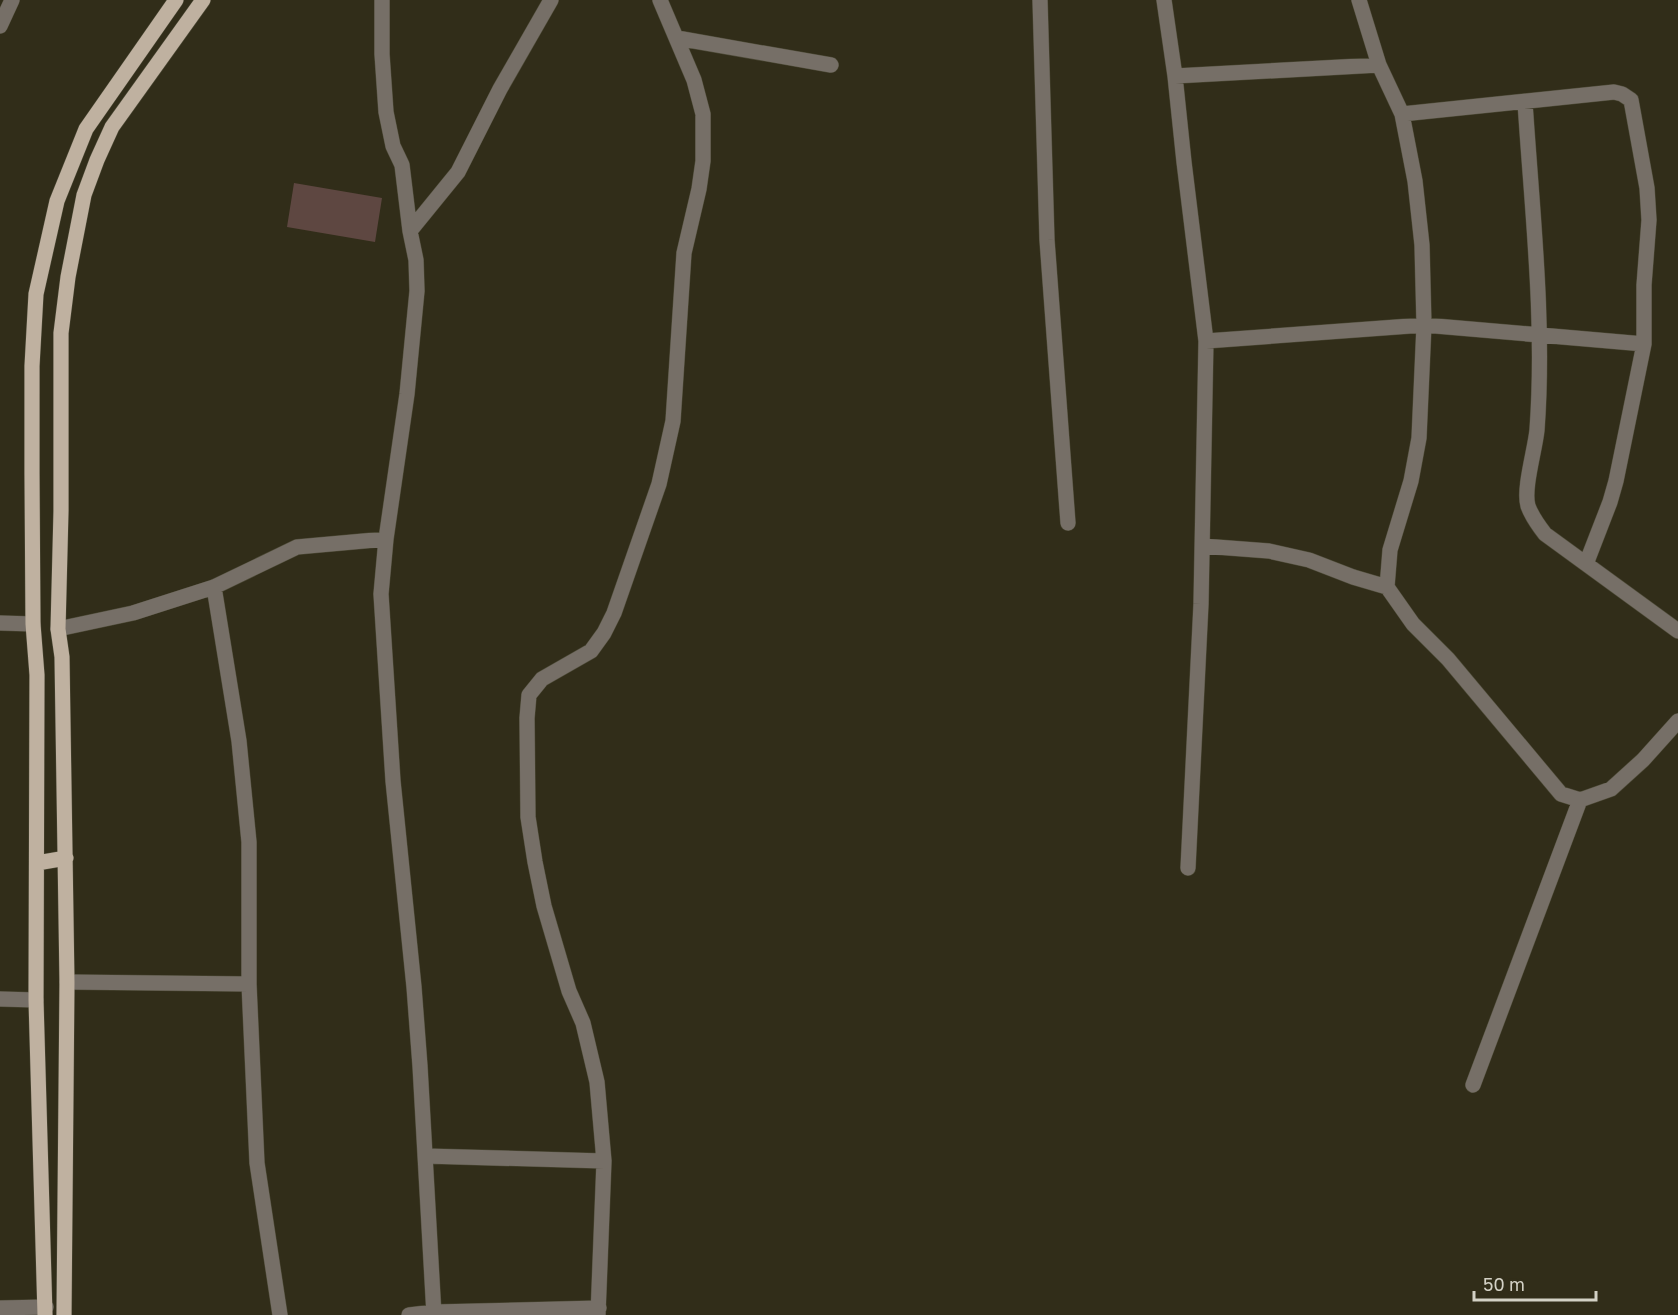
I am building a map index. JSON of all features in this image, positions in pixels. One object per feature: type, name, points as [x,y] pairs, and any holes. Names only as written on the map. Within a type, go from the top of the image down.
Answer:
[{"type":"main road","points":[[46,1311],[36,1000],[37,675],[33,624],[32,366],[36,294],[57,201],[86,129],[176,0]]},
{"type":"main road","points":[[64,1315],[67,982],[62,657],[58,629],[61,511],[61,333],[68,277],[84,195],[97,160],[112,127],[203,0]]},
{"type":"main road","points":[[38,863],[66,858]]},
{"type":"street","points":[[0,26],[12,0]]},
{"type":"street","points":[[382,0],[382,54],[386,112],[393,146],[402,165],[416,260],[417,291],[407,394],[386,539],[381,594],[393,781],[414,987],[434,1313]]},
{"type":"street","points":[[410,231],[458,172],[500,89],[551,0]]},
{"type":"street","points":[[409,1315],[599,1311],[604,1161],[597,1082],[583,1023],[569,991],[544,906],[534,862],[528,817],[526,718],[529,695],[542,679],[591,651],[604,633],[614,613],[659,484],[673,421],[684,253],[703,161],[703,114],[694,80],[660,0]]},
{"type":"street","points":[[1040,0],[1047,240],[1068,523]]},
{"type":"street","points":[[1164,0],[1206,341],[1203,546],[1188,868]]},
{"type":"street","points":[[1359,0],[1379,65],[1402,114],[1416,181],[1422,245],[1424,325],[1419,438],[1411,481],[1390,550],[1387,587]]},
{"type":"street","points":[[677,38],[831,65]]},
{"type":"street","points":[[1175,76],[1379,65]]},
{"type":"street","points":[[1402,114],[1614,92],[1630,100],[1647,188],[1649,220],[1644,285],[1644,344],[1616,480],[1586,564]]},
{"type":"street","points":[[1525,102],[1540,336],[1536,431],[1526,491],[1528,505],[1545,534],[1678,631]]},
{"type":"street","points":[[1206,341],[1424,325],[1644,344]]},
{"type":"street","points":[[58,629],[133,614],[214,586],[297,548],[386,539]]},
{"type":"street","points":[[1203,546],[1269,551],[1308,560],[1387,587],[1413,624],[1448,659],[1561,794],[1580,800],[1611,789],[1643,760],[1678,721]]},
{"type":"street","points":[[214,586],[239,741],[249,842],[249,984],[257,1163],[280,1315]]},
{"type":"street","points":[[0,622],[33,624]]},
{"type":"street","points":[[1473,1085],[1580,800]]},
{"type":"street","points":[[67,982],[249,984]]},
{"type":"street","points":[[0,999],[36,1000]]},
{"type":"street","points":[[425,1156],[604,1161]]},
{"type":"street","points":[[0,1308],[46,1311]]},
{"type":"building","points":[[294,183],[382,198],[375,242],[287,227]]}]
